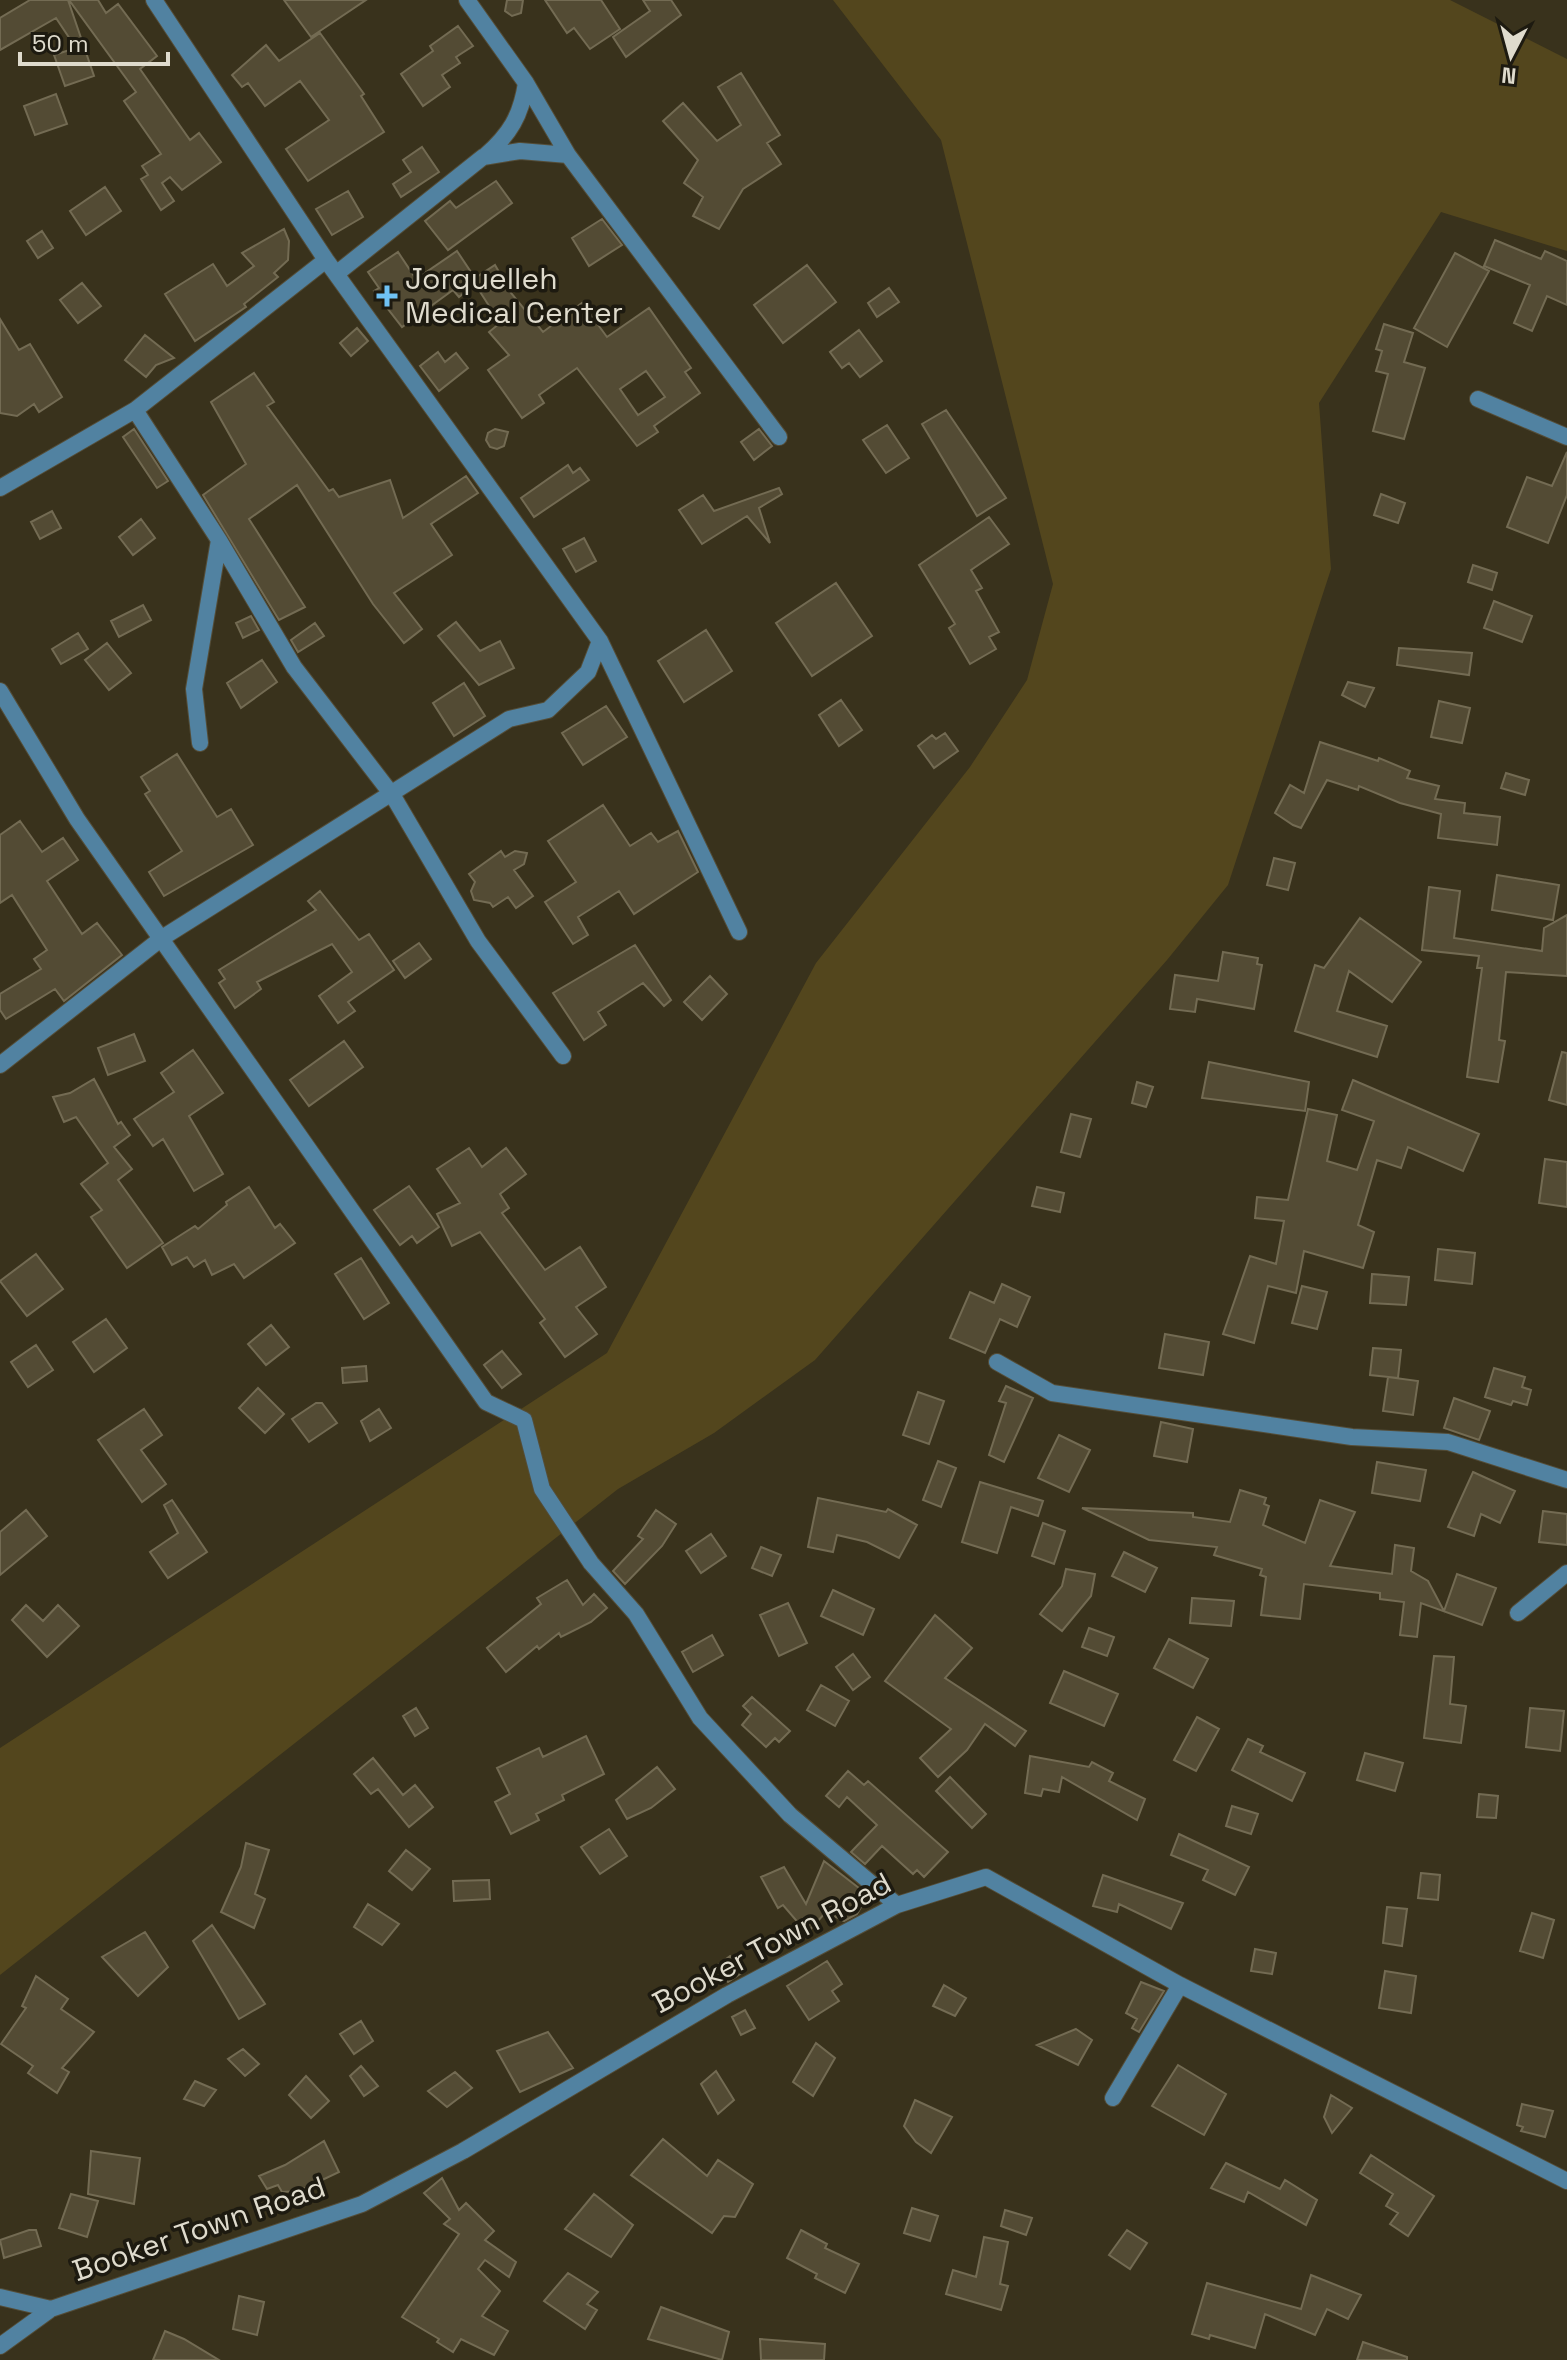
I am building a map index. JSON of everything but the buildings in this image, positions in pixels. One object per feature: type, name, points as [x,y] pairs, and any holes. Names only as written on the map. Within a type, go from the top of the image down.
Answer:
[{"type":"street","points":[[154,0],[331,267],[600,641],[739,932]]},
{"type":"street","points":[[467,0],[526,83],[568,155],[779,437]]},
{"type":"street","points":[[0,488],[135,410],[483,157],[508,136],[522,109],[526,83]]},
{"type":"street","points":[[483,157],[520,151],[568,155]]},
{"type":"street","points":[[1478,399],[1567,437]]},
{"type":"street","points":[[135,410],[219,540],[294,667],[393,796],[478,941],[563,1056]]},
{"type":"street","points":[[200,743],[194,689],[219,540]]},
{"type":"street","points":[[0,1065],[162,938],[326,831],[393,796],[509,719],[548,710],[588,672],[600,641]]},
{"type":"street","points":[[0,691],[77,819],[486,1402],[524,1420],[542,1489],[591,1563],[636,1614],[700,1718],[790,1815],[897,1905]]},
{"type":"street","points":[[997,1362],[1052,1393],[1352,1437],[1448,1442],[1567,1480]]},
{"type":"street","points":[[1518,1613],[1567,1573]]},
{"type":"street","name":"Booker Town Road","points":[[0,2346],[51,2309],[362,2204],[463,2151],[727,1995],[897,1905],[986,1877],[1180,1985],[1567,2181]]},
{"type":"street","points":[[1113,2098],[1180,1985]]},
{"type":"street","points":[[0,2297],[51,2309]]},
{"type":"shaded area","points":[[833,0],[1450,0],[1567,59],[1567,251],[1441,212],[1319,403],[1331,569],[1228,885],[1167,960],[815,1360],[714,1433],[618,1489],[0,1975],[0,1748],[607,1353],[816,963],[970,767],[1027,680],[1053,584],[941,140]]},
{"type":"place","name":"Jorquelleh Medical Center","points":[[387,296]]}]
